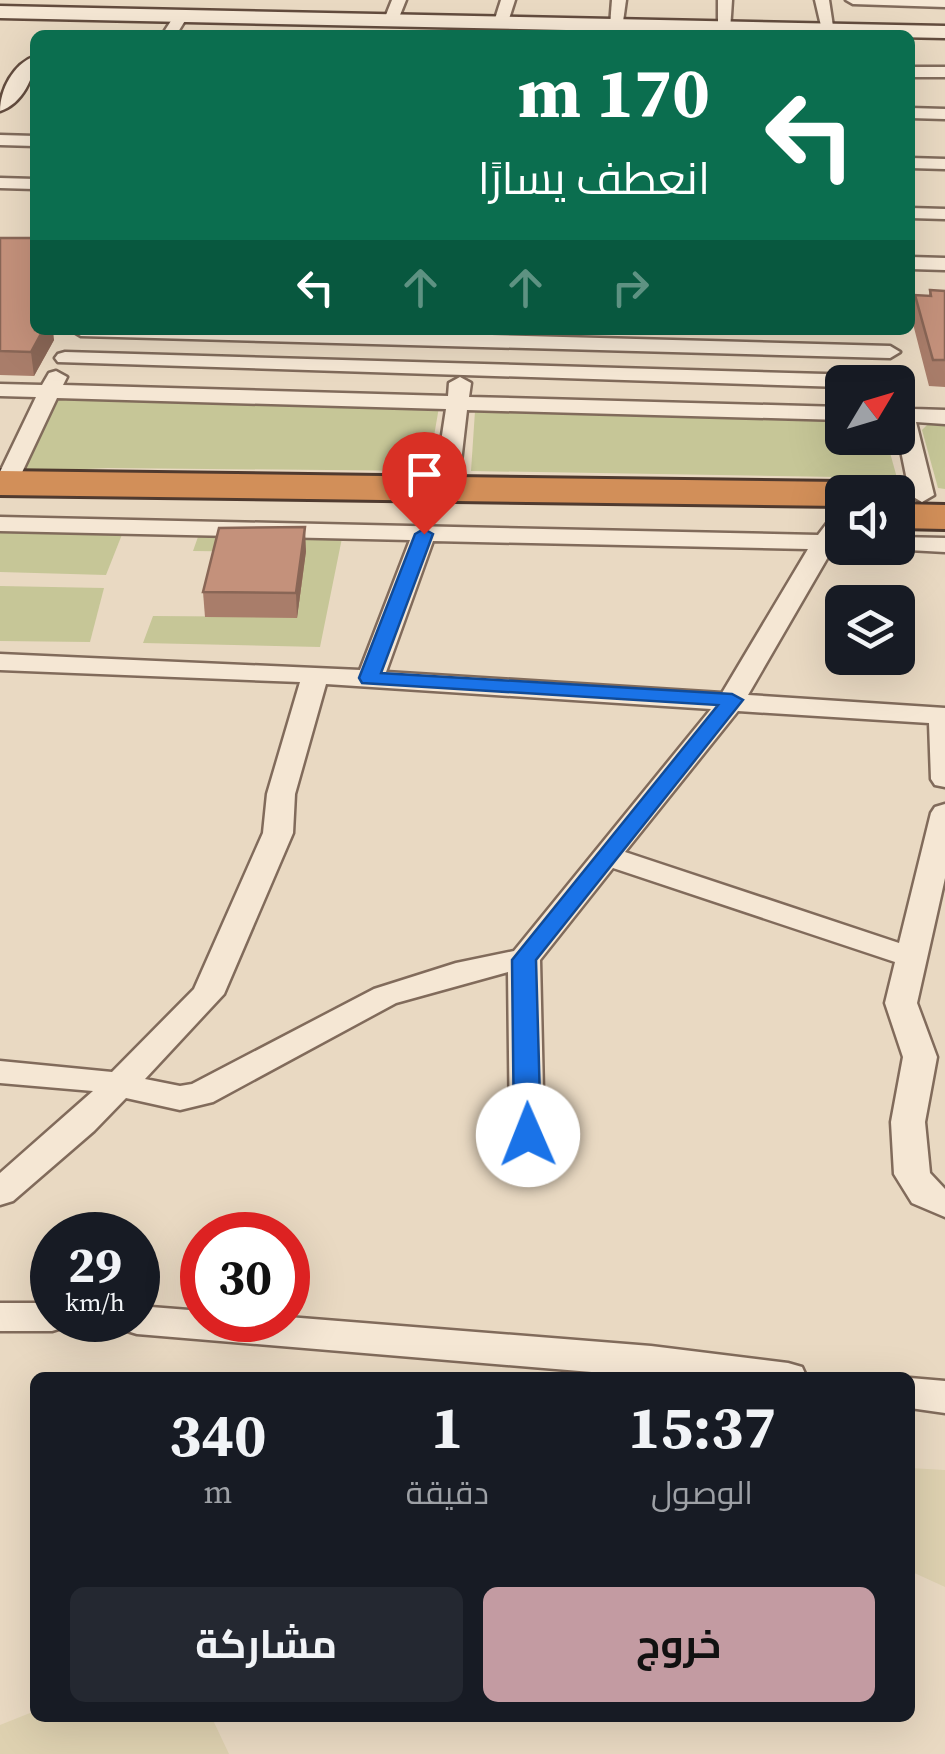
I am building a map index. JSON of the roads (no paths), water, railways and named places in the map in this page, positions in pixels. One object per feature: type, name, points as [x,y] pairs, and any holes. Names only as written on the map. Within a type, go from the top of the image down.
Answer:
[{"type":"highway","points":[[95,496],[446,488],[825,494]]},
{"type":"highway","points":[[2,491],[825,529]]},
{"type":"street","points":[[399,0],[400,25]]},
{"type":"street","points":[[508,0],[508,27]]},
{"type":"street","points":[[617,26],[619,0]]},
{"type":"street","points":[[725,0],[725,28]]},
{"type":"street","points":[[822,0],[841,30]]},
{"type":"street","points":[[853,0],[945,3]]},
{"type":"street","points":[[0,12],[78,7],[181,16],[400,25],[784,30]]},
{"type":"street","points":[[61,30],[78,7]]},
{"type":"street","points":[[173,30],[181,16]]},
{"type":"street","points":[[915,32],[945,32]]},
{"type":"street","points":[[0,106],[30,68]]},
{"type":"street","points":[[915,72],[945,72]]},
{"type":"street","points":[[915,113],[945,114]]},
{"type":"street","points":[[0,140],[30,141]]},
{"type":"street","points":[[915,164],[945,164]]},
{"type":"street","points":[[0,182],[30,184]]},
{"type":"street","points":[[915,213],[945,214]]},
{"type":"street","points":[[915,263],[945,264]]},
{"type":"street","points":[[2,491],[78,335]]},
{"type":"street","points":[[446,488],[456,403],[470,335],[890,352]]},
{"type":"street","points":[[886,335],[893,365]]},
{"type":"street","points":[[66,358],[825,380]]},
{"type":"street","points":[[0,390],[825,414]]},
{"type":"street","points":[[915,415],[945,416]]},
{"type":"street","points":[[910,455],[921,503]]},
{"type":"street","points":[[0,524],[424,534],[825,530]]},
{"type":"street","points":[[370,678],[424,534]]},
{"type":"street","points":[[915,544],[945,545]]},
{"type":"street","points":[[528,1135],[524,960],[732,700],[825,551]]},
{"type":"street","points":[[0,662],[370,678],[944,716],[945,779]]},
{"type":"street","points":[[0,1192],[82,1123],[208,994],[278,833],[281,794],[315,675]]},
{"type":"street","points":[[945,814],[900,1003],[920,1057],[908,1122],[912,1174],[925,1194],[945,1204]]},
{"type":"street","points":[[607,856],[911,957]]},
{"type":"street","points":[[0,1072],[52,1074],[180,1098],[201,1094],[385,996],[467,970],[524,960]]},
{"type":"street","points":[[0,1317],[30,1316]]},
{"type":"street","points":[[160,1322],[632,1359],[739,1372]]},
{"type":"street","points":[[915,1393],[945,1397]]}]
